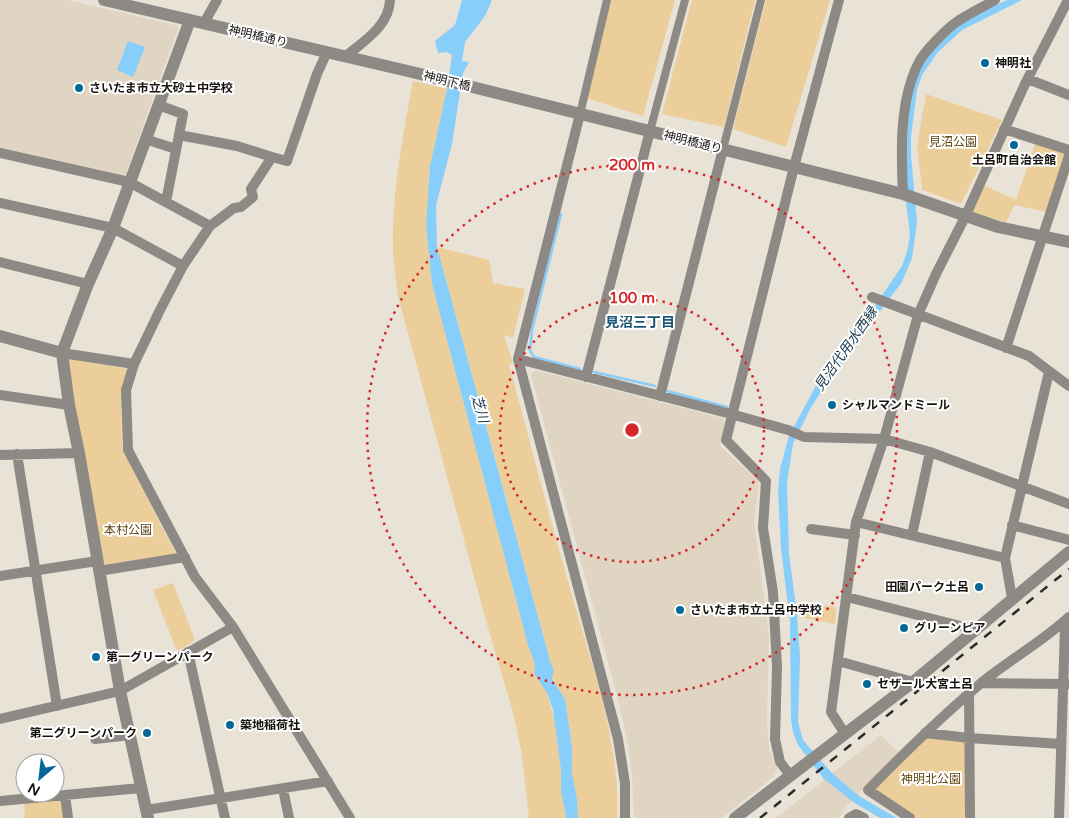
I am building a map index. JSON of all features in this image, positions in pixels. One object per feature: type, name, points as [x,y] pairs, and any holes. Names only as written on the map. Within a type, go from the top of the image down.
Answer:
[{"type":"street","name":"神明橋通り","points":[[104,0],[412,72]]},
{"type":"street","points":[[204,23],[217,0]]},
{"type":"street","points":[[346,56],[379,28],[389,10],[390,0]]},
{"type":"street","points":[[607,0],[518,359],[618,739],[624,783],[625,818]]},
{"type":"street","points":[[586,377],[685,0]]},
{"type":"street","points":[[660,396],[761,0]]},
{"type":"street","points":[[790,775],[780,762],[775,739],[777,667],[773,592],[763,528],[766,481],[726,440],[794,167],[839,0]]},
{"type":"street","points":[[903,194],[901,161],[904,117],[910,88],[919,61],[957,21],[995,0]]},
{"type":"street","points":[[845,734],[831,712],[856,522],[884,439],[918,315],[1028,79],[1067,7]]},
{"type":"street","points":[[190,20],[113,228],[88,284],[62,353],[69,405],[120,690],[147,814],[221,798],[328,782]]},
{"type":"street","points":[[179,135],[237,146],[287,161],[317,74],[327,52]]},
{"type":"street","name":"神明下橋","points":[[412,72],[483,90]]},
{"type":"street","points":[[1028,79],[1069,95]]},
{"type":"street","name":"神明橋通り","points":[[483,90],[903,194],[998,227],[1069,242]]},
{"type":"street","points":[[158,105],[183,114],[166,202]]},
{"type":"street","points":[[1004,130],[1069,150]]},
{"type":"street","points":[[145,139],[176,149]]},
{"type":"street","points":[[0,153],[129,182],[210,226]]},
{"type":"street","points":[[1006,348],[1069,156]]},
{"type":"street","points":[[272,157],[252,189],[253,197],[241,207],[234,208],[210,226],[184,266],[160,310],[134,364],[126,390],[128,450],[195,577],[233,627],[350,818]]},
{"type":"street","points":[[0,202],[113,228],[184,266]]},
{"type":"street","points":[[0,262],[88,284]]},
{"type":"street","points":[[874,299],[1029,356],[1069,386]]},
{"type":"street","points":[[0,336],[62,353],[134,364]]},
{"type":"street","points":[[518,359],[731,414],[788,430],[804,437],[884,439],[930,452],[1069,504]]},
{"type":"street","points":[[1012,598],[1005,558],[1049,372]]},
{"type":"street","points":[[0,395],[69,405]]},
{"type":"street","points":[[912,535],[930,452]]},
{"type":"street","points":[[0,455],[79,453]]},
{"type":"street","points":[[17,454],[58,706]]},
{"type":"street","points":[[856,522],[1005,558]]},
{"type":"street","points":[[1012,525],[1069,540]]},
{"type":"street","points":[[811,529],[855,535]]},
{"type":"street","points":[[735,818],[913,682],[1069,552]]},
{"type":"street","points":[[0,576],[185,557]]},
{"type":"street","points":[[846,597],[976,630]]},
{"type":"street","points":[[910,818],[868,790],[925,733],[981,683],[1067,623]]},
{"type":"street","points":[[1059,818],[1065,759],[1061,744],[1067,684],[1067,623]]},
{"type":"street","points":[[0,719],[120,690],[233,627]]},
{"type":"street","points":[[188,652],[225,818]]},
{"type":"street","points":[[838,661],[913,682]]},
{"type":"street","points":[[981,683],[1067,684]]},
{"type":"street","points":[[969,694],[970,818]]},
{"type":"street","points":[[925,733],[1061,744]]},
{"type":"street","points":[[95,739],[130,735]]},
{"type":"street","points":[[68,818],[65,795],[141,788]]},
{"type":"street","points":[[283,789],[289,818]]},
{"type":"street","points":[[0,801],[15,800]]},
{"type":"street","points":[[849,818],[856,814],[864,818]]},
{"type":"shaded area","name":"さいたま市立大砂土中学校","points":[[0,0],[68,0],[179,26],[124,179],[0,150]]},
{"type":"shaded area","name":"さいたま市立土呂中学校","points":[[535,370],[722,418],[725,421],[720,446],[757,480],[759,485],[754,519],[769,637],[767,721],[769,749],[777,769],[774,776],[722,818],[634,818],[628,744],[620,707],[531,375]]},
{"type":"shaded area","points":[[881,735],[898,752],[847,806],[839,818],[776,818]]},
{"type":"green space","points":[[610,0],[675,0],[643,116],[586,98]]},
{"type":"green space","points":[[692,0],[755,0],[724,127],[662,114]]},
{"type":"green space","points":[[766,0],[830,0],[786,147],[733,129]]},
{"type":"green space","points":[[413,81],[447,89],[430,166],[426,226],[432,284],[528,645],[534,661],[535,675],[547,693],[556,727],[561,770],[561,791],[566,818],[529,818],[522,754],[513,712],[488,628],[399,300],[393,257],[395,193]]},
{"type":"green space","name":"見沼公園","points":[[926,94],[1002,120],[961,204],[922,190],[917,145]]},
{"type":"green space","points":[[1036,142],[1066,152],[1048,212],[1014,205],[1006,223],[973,212],[971,208],[983,185],[1016,200]]},
{"type":"green space","points":[[437,247],[489,260],[493,283],[525,289],[513,338],[504,335],[513,363],[509,365],[603,704],[614,761],[617,818],[578,818],[577,799],[572,773],[572,746],[565,699],[552,679],[554,669],[551,664]]},
{"type":"green space","name":"本村公園","points":[[66,358],[128,369],[121,392],[122,449],[176,554],[102,566]]},
{"type":"green space","points":[[173,583],[195,640],[179,650],[176,649],[153,590]]},
{"type":"green space","points":[[798,602],[836,607],[835,624],[800,617]]},
{"type":"green space","name":"神明北公園","points":[[925,733],[969,738],[970,818],[910,818],[868,790]]},
{"type":"green space","points":[[24,803],[63,803],[64,818],[25,818]]},
{"type":"water","name":"芝川","points":[[462,0],[492,0],[485,16],[465,42],[462,61],[469,62],[463,73],[452,144],[436,205],[437,247],[551,664],[554,669],[552,679],[565,699],[572,746],[572,773],[577,799],[578,818],[566,818],[561,791],[561,770],[553,710],[547,693],[535,675],[534,661],[528,645],[432,284],[426,226],[430,166],[447,89],[452,55],[447,52],[438,53],[435,41],[455,25]]},
{"type":"water","name":"見沼代用水西縁","points":[[1007,0],[1022,0],[962,30],[938,52],[922,75],[917,90],[911,137],[917,222],[912,258],[902,282],[830,378],[810,409],[793,444],[787,482],[789,554],[797,614],[800,657],[798,722],[803,740],[831,772],[859,796],[897,818],[880,818],[853,802],[823,778],[798,745],[793,732],[791,720],[790,622],[781,548],[778,491],[780,469],[789,436],[821,376],[859,329],[902,266],[907,252],[910,235],[904,186],[904,164],[911,91],[921,65],[946,34],[973,16]]},
{"type":"water","points":[[128,41],[145,47],[133,77],[117,70]]},
{"type":"waterway","points":[[561,214],[532,330],[530,351],[534,357],[580,369]]},
{"type":"waterway","points":[[594,372],[655,386]]},
{"type":"waterway","points":[[667,391],[727,407]]},
{"type":"railway","points":[[760,818],[1069,569]]},
{"type":"place","name":"神明社","points":[[985,63]]},
{"type":"place","name":"さいたま市立大砂土中学校","points":[[79,88]]},
{"type":"place","name":"土呂町自治会館","points":[[1014,145]]},
{"type":"place","name":"シャルマンドミール","points":[[832,405]]},
{"type":"place","name":"田園パーク土呂","points":[[979,587]]},
{"type":"place","name":"さいたま市立土呂中学校","points":[[680,610]]},
{"type":"place","name":"グリーンピア","points":[[904,628]]},
{"type":"place","name":"第一グリーンパーク","points":[[96,657]]},
{"type":"place","name":"セザール大宮土呂","points":[[867,684]]},
{"type":"place","name":"築地稲荷社","points":[[230,725]]},
{"type":"place","name":"第二グリーンパーク","points":[[147,733]]},
{"type":"district","name":"見沼三丁目","points":[[640,322]]}]
